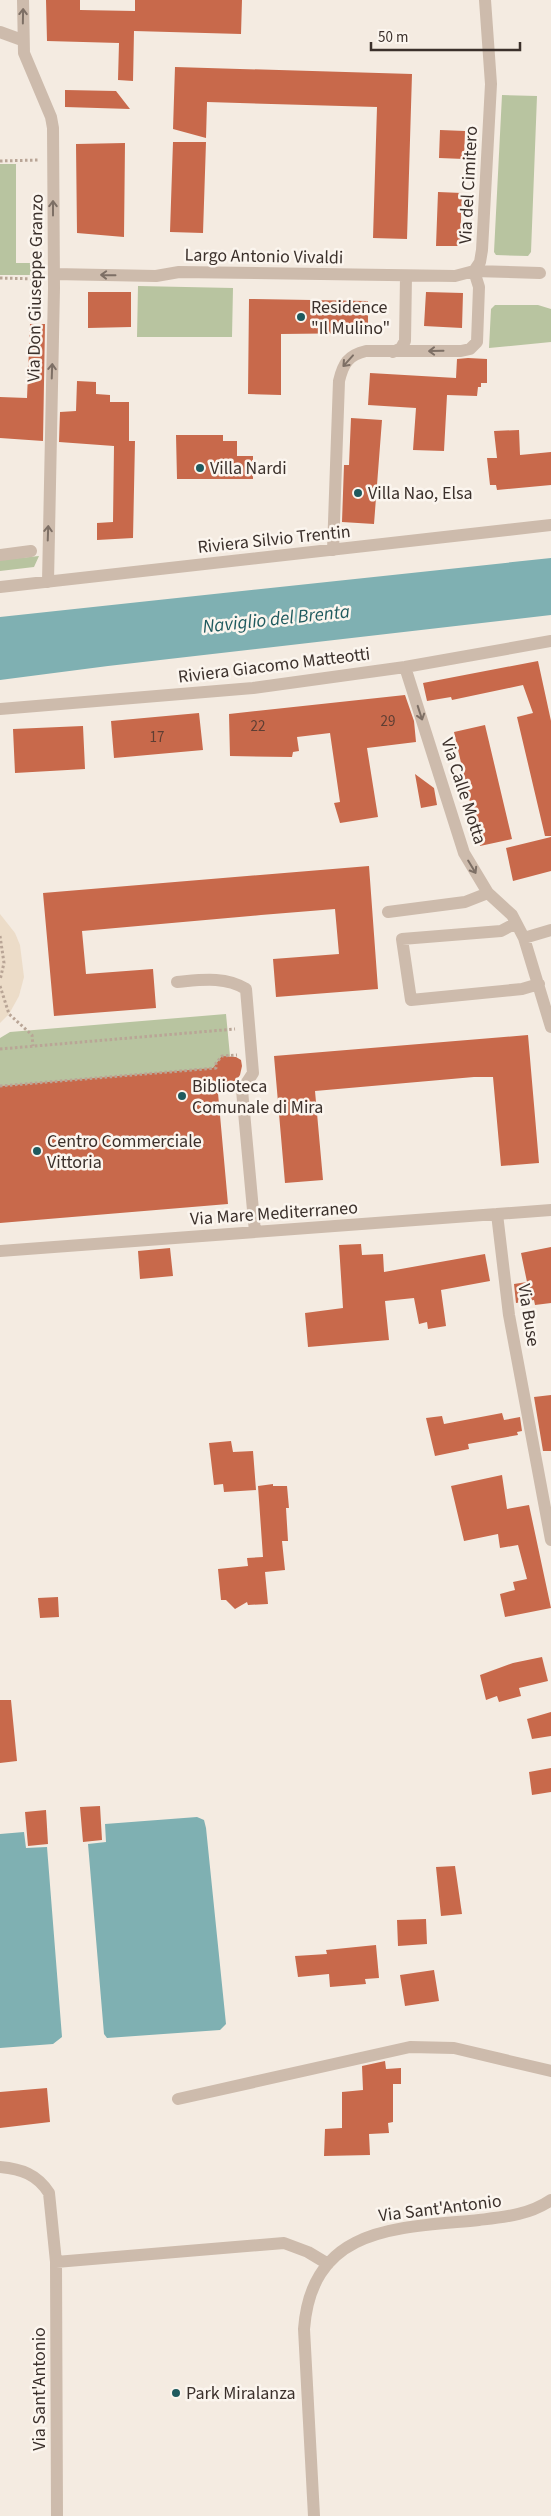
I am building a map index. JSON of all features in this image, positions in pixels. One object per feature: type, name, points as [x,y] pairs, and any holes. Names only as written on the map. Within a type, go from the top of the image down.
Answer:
[{"type":"street","name":"Via Don Giuseppe Granzo","points":[[23,0],[22,40],[24,53],[51,117],[53,128],[48,276],[48,582]]},
{"type":"street","name":"Via del Cimitero","points":[[474,271],[480,262],[482,250],[490,94],[485,0]]},
{"type":"street","points":[[0,32],[22,40]]},
{"type":"street","points":[[333,550],[339,380],[343,366],[356,353],[461,351],[470,349],[477,342],[480,287],[474,271]]},
{"type":"street","name":"Largo Antonio Vivaldi","points":[[48,276],[156,276],[179,272],[406,276],[456,276],[474,271],[540,273]]},
{"type":"street","points":[[393,352],[401,348],[405,341],[406,276]]},
{"type":"street","name":"Riviera Silvio Trentin","points":[[0,587],[551,525]]},
{"type":"street","points":[[0,555],[31,551]]},
{"type":"street","name":"Riviera Giacomo Matteotti","points":[[0,709],[253,688],[405,667],[551,641]]},
{"type":"street","name":"Via Calle Motta","points":[[405,667],[464,853],[488,893],[512,916],[524,938],[551,1027]]},
{"type":"street","points":[[388,912],[465,902],[488,893]]},
{"type":"street","points":[[516,923],[501,931],[402,939],[411,1000],[522,989],[539,984]]},
{"type":"street","points":[[524,938],[551,930]]},
{"type":"street","points":[[177,982],[212,980],[233,982],[246,989],[253,1073],[242,1090],[255,1232]]},
{"type":"street","name":"Via Mare Mediterraneo","points":[[0,1251],[551,1210]]},
{"type":"street","name":"Via Buse","points":[[498,1214],[509,1315],[551,1540]]},
{"type":"street","points":[[178,2100],[410,2047],[454,2048],[551,2071]]},
{"type":"street","name":"Via Sant'Antonio","points":[[0,2167],[29,2173],[42,2183],[49,2193],[56,2262],[57,2516]]},
{"type":"street","name":"Via Sant'Antonio","points":[[314,2516],[304,2329],[311,2294],[328,2264],[350,2245],[375,2233],[406,2227],[508,2217],[534,2210],[551,2200]]},
{"type":"street","points":[[56,2262],[284,2243],[308,2252],[328,2264]]},
{"type":"path","points":[[0,161],[41,160]]},
{"type":"path","points":[[0,278],[48,276]]},
{"type":"path","points":[[0,936],[4,963],[0,980]]},
{"type":"path","points":[[0,986],[9,1014],[32,1036],[33,1046]]},
{"type":"path","points":[[0,1049],[248,1028]]},
{"type":"path","points":[[0,1086],[216,1068],[216,1063],[222,1056],[234,1056],[251,1049]]},
{"type":"green space","points":[[502,95],[537,96],[531,252],[528,256],[496,255],[494,252]]},
{"type":"green space","points":[[0,164],[16,164],[16,263],[40,263],[40,275],[0,275]]},
{"type":"green space","points":[[138,286],[233,288],[232,337],[137,337]]},
{"type":"green space","points":[[495,305],[538,305],[551,309],[551,342],[489,348],[491,309]]},
{"type":"green space","points":[[39,556],[34,567],[0,571],[0,560]]},
{"type":"green space","points":[[226,1014],[230,1056],[219,1059],[216,1068],[0,1086],[0,1038],[10,1032]]},
{"type":"shaded area","points":[[0,914],[15,933],[20,945],[24,977],[19,996],[9,1014],[0,1023]]},
{"type":"water","name":"Naviglio del Brenta","points":[[551,558],[551,615],[0,680],[0,617]]},
{"type":"water","points":[[197,1817],[204,1820],[206,1828],[226,2024],[220,2030],[107,2038],[104,2034],[88,1844],[106,1842],[105,1824]]},
{"type":"water","points":[[24,1832],[26,1848],[47,1847],[62,2037],[53,2044],[0,2048],[0,1834]]},
{"type":"building","points":[[46,0],[80,0],[80,10],[135,11],[135,0],[242,0],[241,34],[134,31],[133,81],[118,80],[119,43],[47,41]]},
{"type":"building","points":[[175,67],[412,74],[407,239],[373,238],[377,107],[207,102],[206,138],[173,129]]},
{"type":"building","points":[[65,90],[116,91],[130,109],[65,107]]},
{"type":"building","points":[[440,130],[465,131],[464,159],[439,158]]},
{"type":"building","points":[[173,142],[206,142],[203,233],[170,232]]},
{"type":"building","points":[[125,143],[124,237],[77,233],[76,144]]},
{"type":"building","points":[[438,192],[462,193],[460,246],[436,246]]},
{"type":"building","points":[[88,292],[131,292],[131,327],[88,328]]},
{"type":"building","points":[[426,292],[463,293],[462,328],[424,326]]},
{"type":"building","points":[[249,299],[368,301],[368,333],[281,334],[281,395],[248,394]]},
{"type":"building","points":[[30,324],[45,324],[43,441],[0,438],[0,397],[27,398]]},
{"type":"building","points":[[457,359],[487,359],[487,383],[481,383],[481,387],[478,387],[477,396],[447,395],[444,451],[413,450],[416,408],[368,405],[370,373],[456,378]]},
{"type":"building","points":[[77,381],[96,382],[96,394],[110,395],[110,402],[129,402],[129,441],[135,441],[133,538],[97,540],[97,523],[113,522],[114,446],[59,442],[60,412],[76,411]]},
{"type":"building","points":[[351,418],[382,420],[374,524],[342,522],[344,465],[349,465]]},
{"type":"building","points":[[519,430],[520,455],[551,452],[551,485],[497,490],[496,485],[490,485],[487,458],[497,458],[494,431]]},
{"type":"building","name":"Villa Nardi","points":[[176,435],[223,435],[223,441],[237,441],[237,456],[253,456],[253,479],[177,479]]},
{"type":"building","points":[[538,661],[551,721],[551,836],[545,836],[517,717],[533,713],[523,685],[452,700],[451,697],[427,701],[423,683]]},
{"type":"building","points":[[405,695],[414,721],[416,742],[367,748],[378,817],[340,823],[334,803],[340,802],[330,733],[297,737],[299,751],[293,752],[292,757],[230,756],[229,714]]},
{"type":"building","points":[[199,713],[203,750],[114,758],[111,721]]},
{"type":"building","points":[[485,725],[512,839],[480,846],[454,732]]},
{"type":"building","points":[[83,726],[85,769],[15,773],[13,729]]},
{"type":"building","points":[[415,774],[434,788],[437,805],[421,808]]},
{"type":"building","points":[[551,837],[551,871],[513,881],[506,848]]},
{"type":"building","points":[[369,866],[378,989],[276,997],[273,959],[339,954],[335,909],[261,915],[82,931],[86,974],[153,969],[156,1008],[54,1016],[43,893]]},
{"type":"building","points":[[528,1035],[539,1163],[501,1166],[493,1077],[474,1077],[315,1091],[323,1180],[285,1183],[274,1056]]},
{"type":"building","points":[[222,1056],[236,1057],[241,1060],[242,1066],[240,1075],[235,1082],[217,1082],[228,1204],[0,1223],[0,1086],[213,1068]]},
{"type":"building","points":[[361,1244],[362,1255],[383,1254],[384,1272],[485,1254],[490,1281],[441,1290],[446,1326],[428,1329],[427,1322],[419,1324],[414,1298],[385,1301],[389,1340],[308,1347],[305,1313],[343,1308],[339,1245]]},
{"type":"building","points":[[551,1247],[551,1303],[535,1305],[534,1300],[516,1303],[514,1284],[527,1282],[521,1253]]},
{"type":"building","points":[[170,1248],[173,1276],[140,1279],[138,1251]]},
{"type":"building","points":[[551,1395],[551,1451],[543,1451],[534,1397]]},
{"type":"building","points":[[502,1413],[504,1420],[520,1417],[522,1431],[517,1432],[518,1435],[468,1444],[469,1449],[435,1456],[426,1418],[442,1416],[444,1424]]},
{"type":"building","points":[[231,1441],[233,1452],[253,1451],[256,1490],[224,1492],[223,1484],[214,1485],[209,1443]]},
{"type":"building","points":[[502,1475],[507,1509],[529,1505],[551,1608],[505,1617],[500,1594],[515,1590],[513,1582],[527,1579],[518,1545],[500,1548],[498,1534],[464,1541],[451,1486]]},
{"type":"building","points":[[273,1484],[273,1486],[287,1486],[289,1508],[286,1508],[288,1541],[282,1541],[285,1570],[265,1572],[268,1604],[248,1605],[247,1602],[235,1609],[226,1600],[221,1600],[218,1569],[248,1566],[247,1558],[263,1557],[258,1486]]},
{"type":"building","points":[[58,1597],[59,1617],[40,1618],[38,1598]]},
{"type":"building","points":[[542,1657],[548,1681],[519,1688],[521,1696],[499,1702],[497,1696],[486,1700],[480,1675],[513,1663]]},
{"type":"building","points":[[0,1700],[11,1700],[17,1761],[0,1763]]},
{"type":"building","points":[[551,1712],[551,1736],[532,1739],[527,1719]]},
{"type":"building","points":[[551,1768],[551,1792],[532,1795],[529,1772]]},
{"type":"building","points":[[100,1806],[102,1840],[83,1842],[80,1807]]},
{"type":"building","points":[[46,1810],[48,1844],[28,1846],[25,1812]]},
{"type":"building","points":[[455,1866],[462,1914],[441,1916],[436,1867]]},
{"type":"building","points":[[426,1919],[427,1944],[398,1946],[397,1920]]},
{"type":"building","points":[[376,1945],[379,1978],[365,1979],[366,1984],[330,1987],[329,1974],[298,1977],[295,1956],[327,1954],[326,1950]]},
{"type":"building","points":[[434,1970],[439,2001],[405,2006],[400,1975]]},
{"type":"building","points":[[385,2061],[386,2069],[401,2068],[401,2084],[393,2084],[393,2122],[388,2123],[389,2133],[369,2134],[370,2155],[324,2156],[325,2129],[342,2128],[342,2092],[363,2090],[362,2066]]},
{"type":"building","points":[[47,2088],[50,2122],[0,2128],[0,2092]]},
{"type":"place","name":"Residence \"Il Mulino\"","points":[[301,317]]},
{"type":"place","name":"Villa Nardi","points":[[200,468]]},
{"type":"place","name":"Villa Nao, Elsa","points":[[358,493]]},
{"type":"place","name":"Biblioteca Comunale di Mira","points":[[182,1096]]},
{"type":"place","name":"Centro Commerciale Vittoria","points":[[37,1151]]},
{"type":"place","name":"Park Miralanza","points":[[176,2393]]}]
